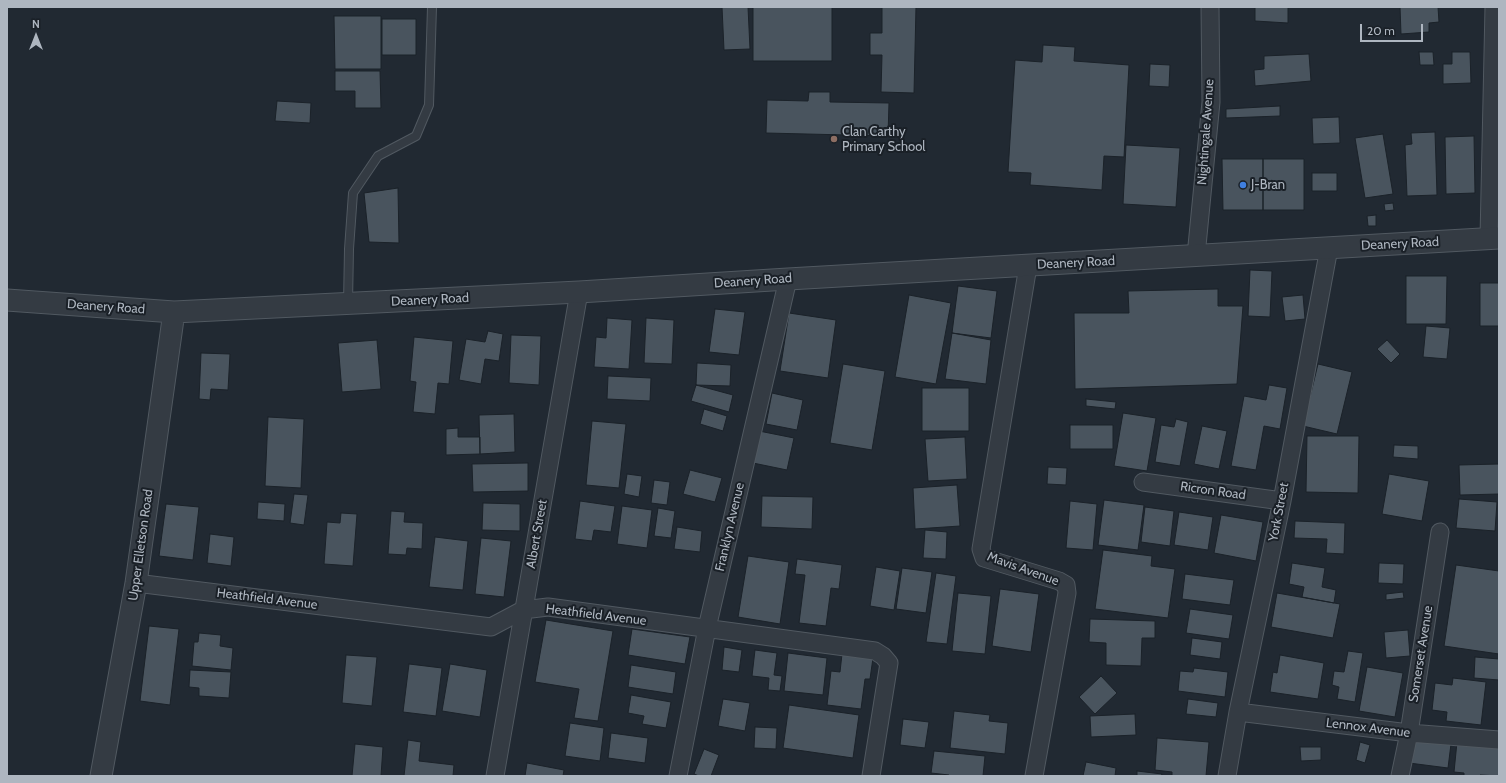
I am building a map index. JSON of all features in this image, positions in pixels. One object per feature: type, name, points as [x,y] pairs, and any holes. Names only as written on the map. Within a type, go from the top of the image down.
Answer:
[{"type":"street","name":"Nightingale Avenue","points":[[1196,256],[1210,102],[1210,7]]},
{"type":"street","points":[[1494,7],[1494,238]]},
{"type":"street","name":"Deanery Road","points":[[7,300],[174,312],[579,292],[1494,238]]},
{"type":"street","name":"York Street","points":[[1227,776],[1238,712],[1282,501],[1329,248]]},
{"type":"street","name":"Mavis Avenue","points":[[1028,266],[981,550],[984,558],[1059,581],[1066,585],[1068,593],[1034,776]]},
{"type":"street","name":"Franklyn Avenue","points":[[678,776],[707,628],[788,279]]},
{"type":"street","name":"Albert Street","points":[[495,776],[579,292]]},
{"type":"street","name":"Upper Elletson Road","points":[[101,776],[136,583],[174,312]]},
{"type":"street","name":"Ricron Road","points":[[1143,482],[1282,501]]},
{"type":"street","name":"Somerset Avenue","points":[[1400,776],[1409,733],[1440,532]]},
{"type":"street","name":"Heathfield Avenue","points":[[136,583],[491,627],[523,610],[548,607],[876,651],[889,663],[871,776]]},
{"type":"street","name":"Lennox Avenue","points":[[1238,712],[1409,733],[1499,740]]},
{"type":"lane","points":[[348,304],[349,249],[354,193],[378,156],[416,136],[429,105],[432,7]]},
{"type":"building","points":[[722,7],[748,7],[750,49],[724,50]]},
{"type":"building","points":[[753,7],[832,7],[832,61],[753,61]]},
{"type":"building","points":[[882,7],[916,7],[914,93],[881,92],[882,55],[870,55],[870,33],[882,33]]},
{"type":"building","points":[[1255,7],[1288,7],[1288,23],[1255,21]]},
{"type":"building","points":[[1400,7],[1438,7],[1439,22],[1429,23],[1429,32],[1401,34]]},
{"type":"building","points":[[334,16],[381,16],[381,69],[335,69]]},
{"type":"building","points":[[382,19],[416,19],[416,55],[382,55]]},
{"type":"building","points":[[1043,45],[1075,47],[1074,61],[1129,65],[1124,157],[1104,156],[1102,190],[1030,185],[1031,173],[1008,172],[1015,60],[1042,62]]},
{"type":"building","points":[[1419,52],[1433,52],[1434,65],[1420,65]]},
{"type":"building","points":[[1452,52],[1470,52],[1471,83],[1443,84],[1443,64],[1452,64]]},
{"type":"building","points":[[1309,54],[1311,81],[1255,86],[1254,70],[1264,69],[1264,56]]},
{"type":"building","points":[[1150,64],[1170,65],[1169,87],[1149,86]]},
{"type":"building","points":[[335,71],[380,71],[381,108],[355,108],[355,91],[335,91]]},
{"type":"building","points":[[809,92],[830,92],[830,102],[889,103],[888,136],[766,133],[767,100],[808,101]]},
{"type":"building","points":[[277,101],[311,103],[310,123],[275,121]]},
{"type":"building","points":[[1280,106],[1280,116],[1226,118],[1226,109]]},
{"type":"building","points":[[1339,117],[1340,143],[1313,144],[1312,118]]},
{"type":"building","points":[[1435,132],[1437,195],[1407,196],[1405,145],[1412,144],[1411,133]]},
{"type":"building","points":[[1383,134],[1393,194],[1365,198],[1355,138]]},
{"type":"building","points":[[1474,136],[1475,193],[1446,194],[1445,137]]},
{"type":"building","points":[[1126,145],[1180,148],[1176,207],[1123,204]]},
{"type":"building","name":"J-Bran","points":[[1222,159],[1263,159],[1263,210],[1223,210]]},
{"type":"building","points":[[1263,159],[1304,159],[1304,210],[1263,210]]},
{"type":"building","points":[[1312,173],[1337,173],[1337,191],[1312,191]]},
{"type":"building","points":[[398,188],[399,243],[369,242],[364,193]]},
{"type":"building","points":[[1393,203],[1394,210],[1385,211],[1384,204]]},
{"type":"building","points":[[1376,215],[1376,226],[1368,226],[1367,216]]},
{"type":"building","points":[[1250,270],[1272,271],[1270,317],[1248,316]]},
{"type":"building","points":[[1406,276],[1447,276],[1446,324],[1406,324]]},
{"type":"building","points":[[1480,283],[1499,283],[1499,326],[1480,326]]},
{"type":"building","points":[[958,286],[997,291],[991,338],[952,333]]},
{"type":"building","points":[[1218,289],[1218,306],[1243,306],[1237,384],[1075,389],[1074,313],[1129,313],[1128,291]]},
{"type":"building","points":[[909,295],[951,303],[936,384],[895,377]]},
{"type":"building","points":[[1303,295],[1305,319],[1285,321],[1282,297]]},
{"type":"building","points":[[715,309],[745,312],[739,355],[709,352]]},
{"type":"building","points":[[789,313],[836,320],[828,378],[780,371]]},
{"type":"building","points":[[607,318],[632,320],[629,369],[594,367],[596,337],[606,338]]},
{"type":"building","points":[[646,318],[674,320],[672,364],[644,363]]},
{"type":"building","points":[[1426,326],[1450,328],[1447,359],[1423,357]]},
{"type":"building","points":[[488,331],[503,334],[499,361],[485,359],[481,384],[459,380],[466,339],[485,342]]},
{"type":"building","points":[[952,333],[991,340],[986,384],[945,379]]},
{"type":"building","points":[[511,335],[541,336],[539,385],[509,383]]},
{"type":"building","points":[[414,337],[453,341],[449,384],[438,383],[435,414],[413,412],[416,382],[410,381]]},
{"type":"building","points":[[377,340],[381,389],[342,392],[338,343]]},
{"type":"building","points":[[1387,340],[1400,354],[1391,363],[1377,349]]},
{"type":"building","points":[[201,353],[230,354],[228,390],[211,389],[210,400],[199,399]]},
{"type":"building","points":[[697,363],[731,365],[730,386],[696,385]]},
{"type":"building","points":[[843,364],[885,371],[872,450],[830,443]]},
{"type":"building","points":[[1318,364],[1352,372],[1337,434],[1303,426]]},
{"type":"building","points":[[608,376],[651,378],[650,401],[607,399]]},
{"type":"building","points":[[696,385],[733,395],[729,412],[691,401]]},
{"type":"building","points":[[1269,385],[1287,388],[1280,429],[1264,426],[1256,470],[1231,466],[1244,396],[1266,400]]},
{"type":"building","points":[[922,388],[969,388],[969,431],[922,431]]},
{"type":"building","points":[[772,393],[803,400],[797,430],[766,424]]},
{"type":"building","points":[[1086,399],[1116,402],[1115,409],[1086,406]]},
{"type":"building","points":[[704,409],[727,416],[723,431],[700,424]]},
{"type":"building","points":[[1123,413],[1156,418],[1147,471],[1114,466]]},
{"type":"building","points":[[514,414],[515,452],[480,454],[479,415]]},
{"type":"building","points":[[268,417],[304,419],[301,488],[265,486]]},
{"type":"building","points":[[1176,419],[1188,422],[1180,466],[1155,462],[1161,425],[1174,427]]},
{"type":"building","points":[[592,421],[626,424],[619,488],[586,485]]},
{"type":"building","points":[[1070,425],[1113,425],[1113,449],[1070,449]]},
{"type":"building","points":[[1202,426],[1227,431],[1219,469],[1194,464]]},
{"type":"building","points":[[458,428],[458,437],[480,437],[480,454],[446,455],[446,429]]},
{"type":"building","points":[[759,431],[794,438],[787,470],[753,463]]},
{"type":"building","points":[[1307,436],[1359,436],[1358,493],[1306,492]]},
{"type":"building","points":[[965,437],[967,479],[928,481],[925,439]]},
{"type":"building","points":[[1394,445],[1418,446],[1418,459],[1393,457]]},
{"type":"building","points":[[528,463],[528,491],[473,492],[472,464]]},
{"type":"building","points":[[1499,464],[1499,494],[1460,495],[1459,465]]},
{"type":"building","points":[[1048,467],[1067,468],[1066,485],[1047,484]]},
{"type":"building","points":[[690,470],[722,478],[715,502],[683,494]]},
{"type":"building","points":[[627,474],[642,476],[639,497],[624,494]]},
{"type":"building","points":[[1389,474],[1429,481],[1422,521],[1382,514]]},
{"type":"building","points":[[654,480],[670,482],[667,505],[651,503]]},
{"type":"building","points":[[957,485],[960,526],[915,529],[913,488]]},
{"type":"building","points":[[294,494],[308,495],[304,525],[290,523]]},
{"type":"building","points":[[762,496],[813,497],[812,529],[761,527]]},
{"type":"building","points":[[1459,499],[1497,502],[1495,531],[1456,528]]},
{"type":"building","points":[[1104,500],[1144,505],[1138,550],[1098,545]]},
{"type":"building","points":[[580,501],[615,506],[611,532],[594,530],[592,541],[575,539]]},
{"type":"building","points":[[1070,501],[1097,504],[1093,550],[1066,548]]},
{"type":"building","points":[[258,502],[285,504],[284,521],[257,519]]},
{"type":"building","points":[[483,503],[520,504],[520,531],[482,530]]},
{"type":"building","points":[[166,504],[199,507],[193,560],[159,556]]},
{"type":"building","points":[[622,506],[652,510],[647,548],[617,544]]},
{"type":"building","points":[[1145,507],[1174,511],[1170,546],[1141,542]]},
{"type":"building","points":[[658,508],[675,511],[671,538],[654,536]]},
{"type":"building","points":[[391,511],[405,512],[404,522],[423,523],[422,549],[407,548],[406,555],[388,554]]},
{"type":"building","points":[[1179,512],[1213,517],[1208,550],[1174,545]]},
{"type":"building","points":[[341,513],[357,514],[353,566],[324,564],[327,522],[340,523]]},
{"type":"building","points":[[1221,515],[1263,522],[1256,561],[1214,553]]},
{"type":"building","points":[[1295,521],[1345,523],[1344,554],[1326,553],[1327,539],[1294,538]]},
{"type":"building","points":[[677,527],[702,531],[700,552],[674,549]]},
{"type":"building","points":[[925,530],[947,532],[946,559],[923,558]]},
{"type":"building","points":[[210,534],[234,537],[231,566],[207,563]]},
{"type":"building","points":[[435,537],[468,541],[463,590],[429,587]]},
{"type":"building","points":[[481,538],[511,541],[504,597],[475,594]]},
{"type":"building","points":[[1103,550],[1152,556],[1151,566],[1175,569],[1168,618],[1095,609]]},
{"type":"building","points":[[748,556],[789,562],[780,624],[738,617]]},
{"type":"building","points":[[797,559],[842,565],[839,589],[831,588],[826,626],[799,623],[805,575],[795,574]]},
{"type":"building","points":[[1292,563],[1325,568],[1322,587],[1336,590],[1334,603],[1302,597],[1304,587],[1289,584]]},
{"type":"building","points":[[1379,563],[1404,564],[1403,584],[1378,583]]},
{"type":"building","points":[[1456,565],[1499,571],[1499,654],[1444,646]]},
{"type":"building","points":[[876,567],[900,571],[894,610],[870,606]]},
{"type":"building","points":[[902,568],[932,572],[926,613],[896,609]]},
{"type":"building","points":[[936,573],[956,576],[947,644],[926,642]]},
{"type":"building","points":[[1185,574],[1234,580],[1230,605],[1182,599]]},
{"type":"building","points":[[1000,589],[1039,594],[1031,652],[992,646]]},
{"type":"building","points":[[1403,592],[1404,598],[1386,600],[1386,594]]},
{"type":"building","points":[[958,593],[991,596],[985,654],[952,651]]},
{"type":"building","points":[[1277,593],[1340,604],[1333,638],[1271,627]]},
{"type":"building","points":[[1190,609],[1233,615],[1229,639],[1186,633]]},
{"type":"building","points":[[1090,619],[1155,621],[1155,638],[1142,638],[1141,666],[1106,665],[1106,643],[1089,642]]},
{"type":"building","points":[[546,620],[613,631],[598,721],[574,718],[579,689],[535,682]]},
{"type":"building","points":[[149,626],[179,629],[170,705],[140,701]]},
{"type":"building","points":[[632,629],[690,637],[685,664],[628,655]]},
{"type":"building","points":[[1408,630],[1410,656],[1386,658],[1384,632]]},
{"type":"building","points":[[199,633],[221,635],[220,646],[233,648],[231,670],[192,666],[194,642],[198,642]]},
{"type":"building","points":[[1192,638],[1222,642],[1220,659],[1190,655]]},
{"type":"building","points":[[724,647],[742,650],[739,672],[722,670]]},
{"type":"building","points":[[755,650],[777,653],[774,675],[782,676],[780,691],[768,690],[769,678],[752,676]]},
{"type":"building","points":[[1348,651],[1363,653],[1355,702],[1337,699],[1339,687],[1332,685],[1334,671],[1344,672]]},
{"type":"building","points":[[788,653],[827,658],[823,695],[784,691]]},
{"type":"building","points":[[842,654],[873,658],[870,679],[865,679],[861,709],[827,705],[831,671],[840,672]]},
{"type":"building","points":[[346,655],[377,657],[372,706],[342,703]]},
{"type":"building","points":[[1280,655],[1324,663],[1318,699],[1270,692],[1273,672],[1277,673]]},
{"type":"building","points":[[1475,657],[1499,659],[1499,680],[1474,678]]},
{"type":"building","points":[[409,664],[442,668],[436,716],[403,712]]},
{"type":"building","points":[[450,664],[487,670],[480,717],[442,711]]},
{"type":"building","points":[[631,665],[676,672],[673,694],[628,687]]},
{"type":"building","points":[[1367,667],[1403,673],[1395,717],[1359,711]]},
{"type":"building","points":[[1194,668],[1228,672],[1225,697],[1178,691],[1180,671],[1193,672]]},
{"type":"building","points":[[190,670],[231,672],[229,698],[199,696],[199,688],[189,687]]},
{"type":"building","points":[[1101,676],[1117,693],[1095,714],[1079,697]]},
{"type":"building","points":[[1453,678],[1486,682],[1481,725],[1446,721],[1447,712],[1432,710],[1435,683],[1452,685]]},
{"type":"building","points":[[631,695],[671,702],[666,728],[642,724],[644,716],[628,713]]},
{"type":"building","points":[[723,699],[750,703],[745,731],[718,726]]},
{"type":"building","points":[[1188,699],[1218,703],[1216,717],[1186,714]]},
{"type":"building","points":[[789,705],[859,715],[853,758],[783,748]]},
{"type":"building","points":[[954,711],[990,715],[989,721],[1008,723],[1005,754],[950,748]]},
{"type":"building","points":[[1135,714],[1136,735],[1091,737],[1090,716]]},
{"type":"building","points":[[903,719],[929,722],[925,748],[900,745]]},
{"type":"building","points":[[570,723],[604,728],[600,761],[565,756]]},
{"type":"building","points":[[755,727],[777,728],[776,749],[754,748]]},
{"type":"building","points":[[611,733],[648,738],[645,763],[608,758]]},
{"type":"building","points":[[1157,738],[1209,742],[1206,776],[1172,776],[1172,772],[1155,770]]},
{"type":"building","points":[[1412,738],[1451,744],[1448,768],[1409,763]]},
{"type":"building","points":[[408,740],[421,742],[419,761],[454,765],[453,776],[404,776]]},
{"type":"building","points":[[1360,742],[1370,745],[1365,763],[1356,760]]},
{"type":"building","points":[[1457,742],[1499,747],[1499,776],[1464,776],[1464,773],[1454,772]]},
{"type":"building","points":[[355,744],[383,747],[381,776],[352,776]]},
{"type":"building","points":[[1300,747],[1321,747],[1321,760],[1301,761]]},
{"type":"building","points":[[704,749],[719,755],[711,776],[699,776],[694,774]]},
{"type":"building","points":[[934,751],[985,756],[983,776],[949,776],[931,773]]},
{"type":"building","points":[[1086,762],[1116,768],[1115,776],[1083,776]]},
{"type":"building","points":[[527,763],[564,770],[563,776],[525,776]]},
{"type":"building","points":[[1137,771],[1162,774],[1161,776],[1137,776]]},
{"type":"place","name":"Clan Carthy Primary School","points":[[834,139]]},
{"type":"place","name":"J-Bran","points":[[1243,185]]}]
